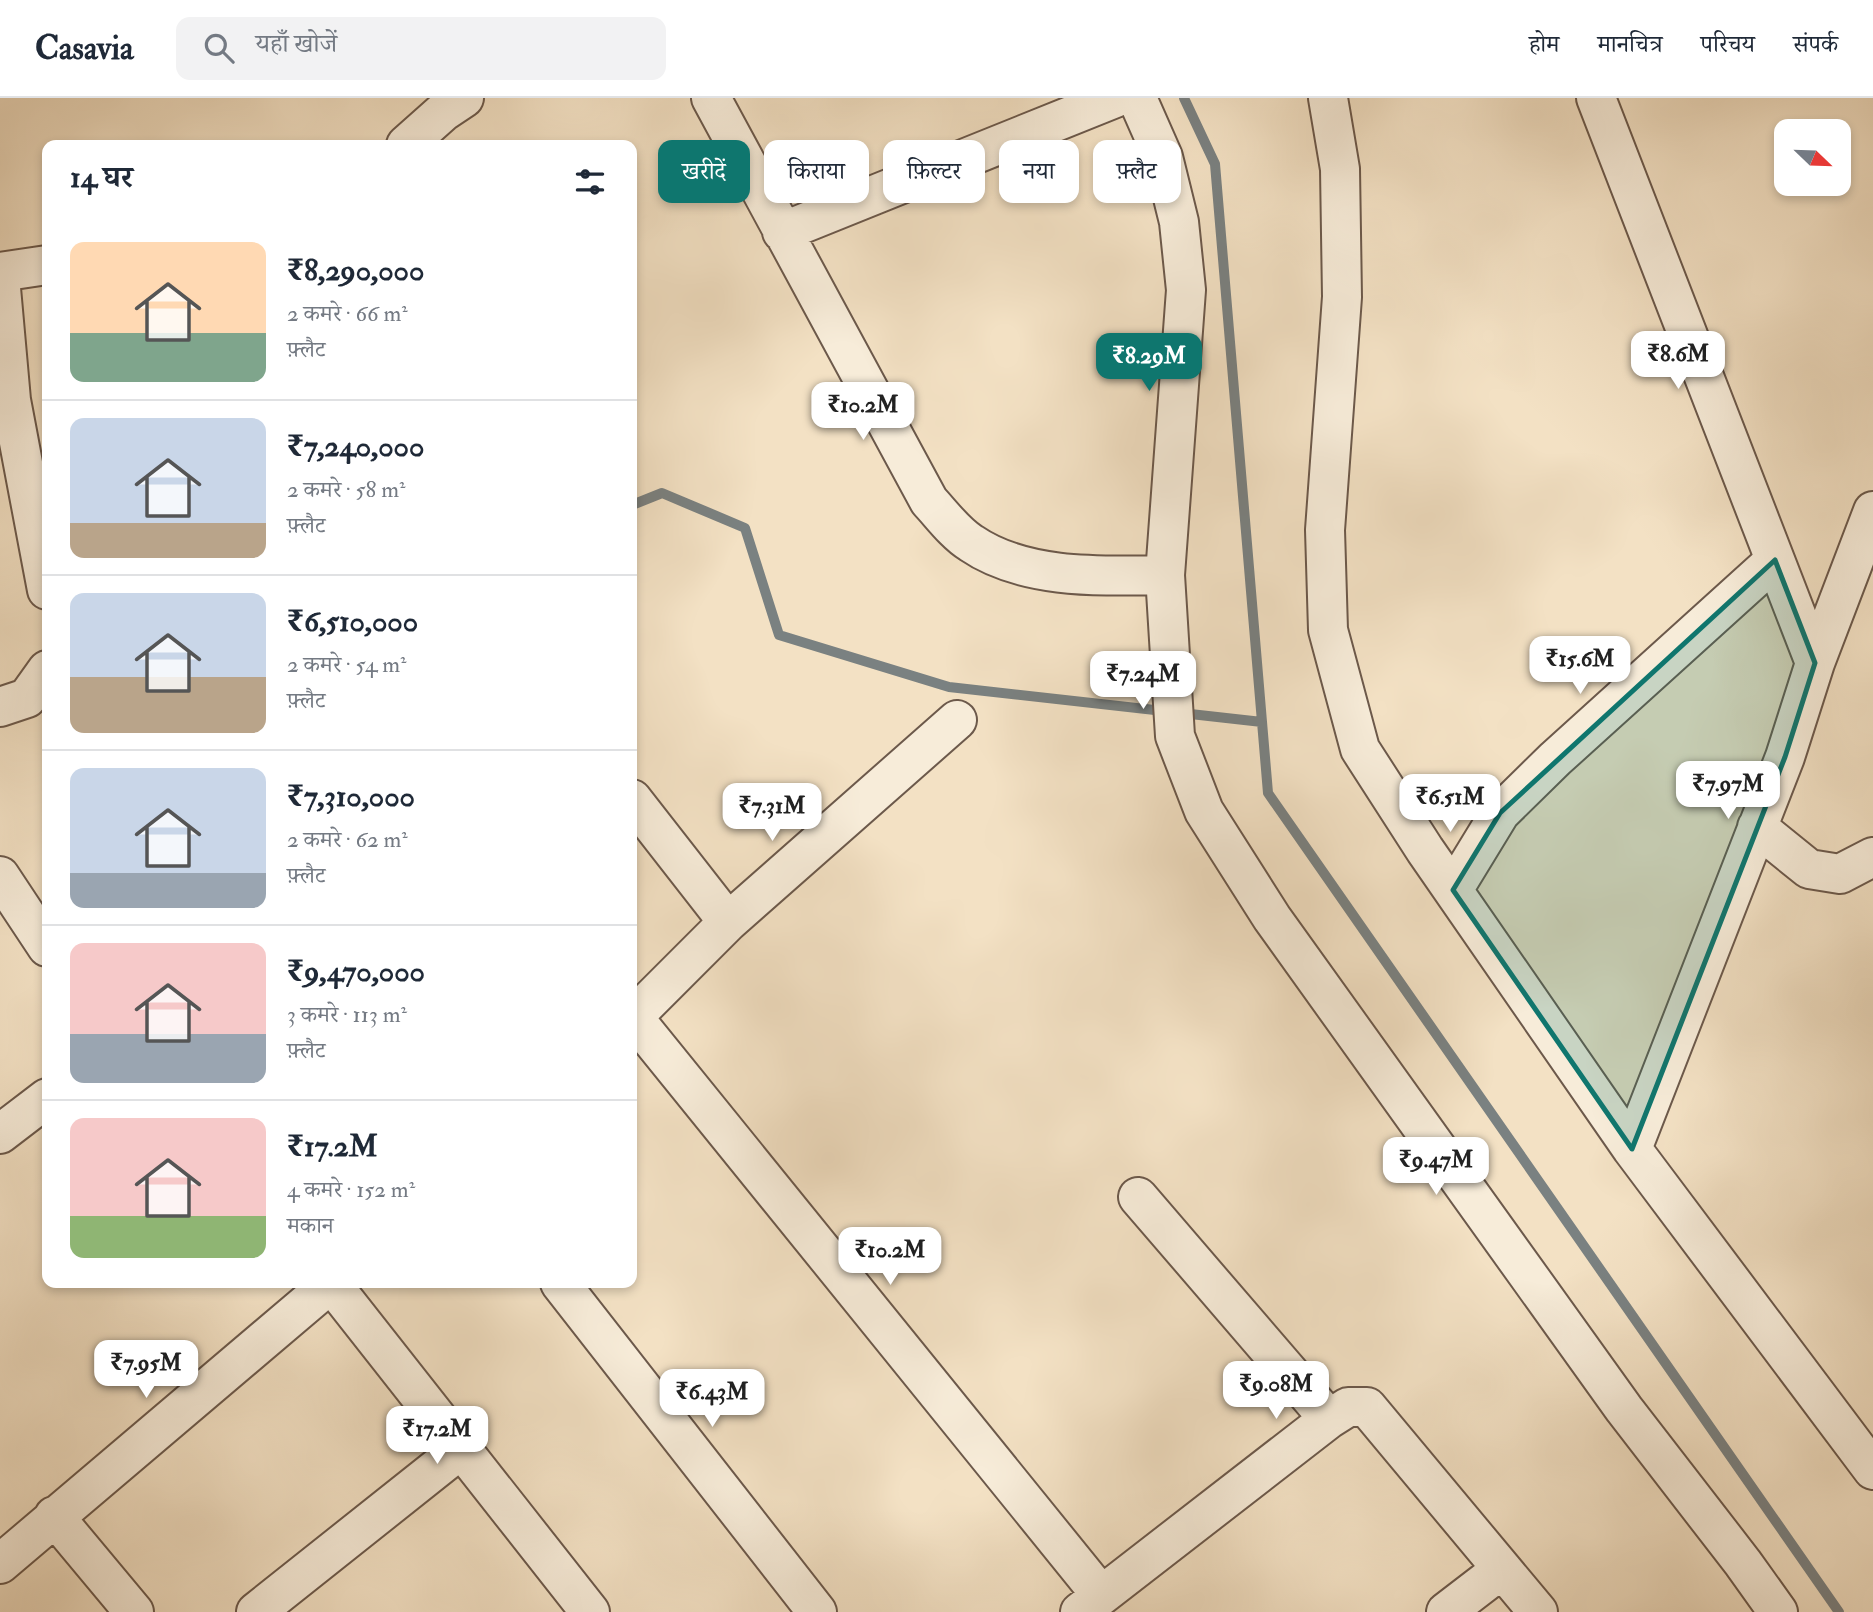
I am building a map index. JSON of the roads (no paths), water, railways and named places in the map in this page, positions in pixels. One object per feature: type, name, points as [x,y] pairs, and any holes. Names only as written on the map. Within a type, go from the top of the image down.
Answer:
[{"type":"street","points":[[412,140],[443,112],[464,98]]},
{"type":"street","points":[[711,98],[929,501],[970,543],[1007,561],[1081,576],[1165,575]]},
{"type":"street","points":[[782,232],[1115,98]]},
{"type":"street","points":[[1137,98],[1164,157],[1179,222],[1186,290],[1165,575],[1175,736],[1204,811],[1272,918],[1624,1409],[1778,1612]]},
{"type":"street","points":[[1328,98],[1340,169],[1342,297],[1325,530],[1328,630],[1360,749],[1453,890],[1632,1149],[1873,1470]]},
{"type":"street","points":[[1596,98],[1815,663]]},
{"type":"street","points":[[42,266],[0,275],[11,400],[42,564]]},
{"type":"street","points":[[1632,1149],[1785,757],[1815,663],[1873,511]]},
{"type":"street","points":[[1453,890],[1500,813],[1555,759],[1775,559]]},
{"type":"street","points":[[0,707],[27,698],[42,677]]},
{"type":"street","points":[[637,1013],[728,922],[957,720]]},
{"type":"street","points":[[637,805],[728,922]]},
{"type":"street","points":[[1757,827],[1809,869],[1840,874],[1873,857]]},
{"type":"street","points":[[0,876],[42,939]]},
{"type":"street","points":[[637,1024],[1091,1603],[1329,1419],[1349,1407],[1367,1407],[1538,1612]]},
{"type":"street","points":[[0,1134],[42,1102]]},
{"type":"street","points":[[1138,1197],[1329,1419]]},
{"type":"street","points":[[0,1563],[325,1288]]},
{"type":"street","points":[[335,1288],[590,1612]]},
{"type":"street","points":[[564,1288],[817,1612]]},
{"type":"street","points":[[256,1612],[461,1449]]},
{"type":"street","points":[[54,1516],[134,1612]]},
{"type":"street","points":[[1446,1612],[1502,1569]]},
{"type":"waterway","points":[[1184,98],[1215,164],[1268,793],[1839,1612]]},
{"type":"waterway","points":[[637,503],[662,493],[745,528],[779,635],[949,687],[1262,722]]}]
